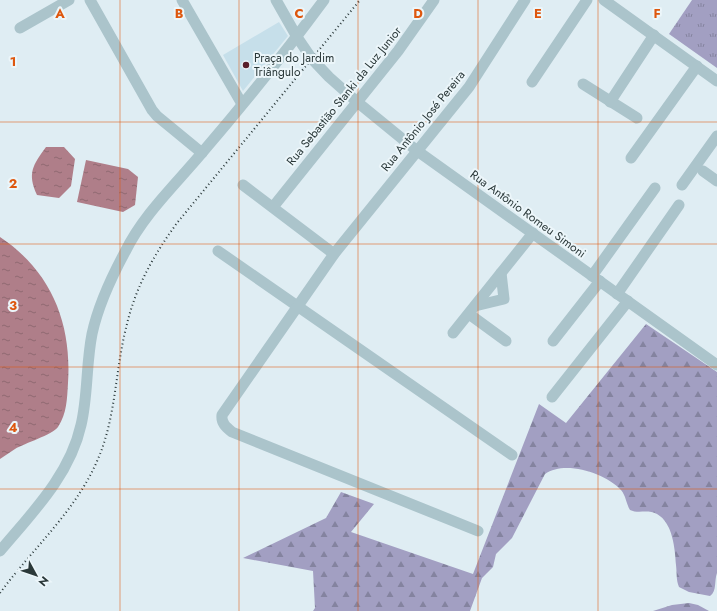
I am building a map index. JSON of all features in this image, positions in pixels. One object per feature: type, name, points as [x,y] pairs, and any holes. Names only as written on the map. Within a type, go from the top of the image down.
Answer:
[{"type":"street","points":[[20,28],[69,0]]},
{"type":"street","points":[[90,0],[152,110],[202,153]]},
{"type":"street","points":[[182,0],[242,104]]},
{"type":"street","name":"Rua Antônio Romeu Simoni","points":[[276,0],[297,37],[329,77],[356,101],[416,150],[717,365]]},
{"type":"street","points":[[0,551],[41,503],[57,480],[72,454],[81,426],[92,333],[107,286],[126,250],[163,197],[202,153],[297,37],[324,0]]},
{"type":"street","name":"Rua Sebastião Stanki da Luz Junior","points":[[273,207],[356,101],[398,51],[434,0]]},
{"type":"street","name":"Rua Antônio José Pereira","points":[[478,531],[232,432],[225,426],[222,415],[296,305],[334,254],[416,150],[469,87],[525,0]]},
{"type":"street","points":[[532,82],[587,0]]},
{"type":"street","points":[[612,2],[717,81]]},
{"type":"street","points":[[610,102],[654,35]]},
{"type":"street","points":[[631,158],[697,66]]},
{"type":"street","points":[[583,84],[637,118]]},
{"type":"street","points":[[682,185],[717,136]]},
{"type":"street","points":[[703,171],[717,181]]},
{"type":"street","points":[[243,185],[334,254]]},
{"type":"street","points":[[553,340],[596,279],[655,188]]},
{"type":"street","points":[[617,294],[679,206]]},
{"type":"street","points":[[453,333],[533,233]]},
{"type":"street","points":[[218,251],[512,455]]},
{"type":"street","points":[[472,310],[504,299],[501,273]]},
{"type":"street","points":[[552,397],[628,302]]},
{"type":"street","points":[[472,310],[506,341]]},
{"type":"green space","points":[[692,0],[717,0],[717,68],[669,34]]},
{"type":"green space","points":[[646,324],[717,372],[717,573],[714,591],[710,596],[689,592],[679,587],[672,537],[667,524],[662,518],[654,513],[636,512],[630,510],[623,492],[614,484],[595,474],[574,468],[553,470],[545,474],[512,538],[496,554],[493,567],[482,578],[470,611],[313,611],[315,608],[313,571],[243,558],[326,518],[341,492],[374,504],[351,532],[473,574],[539,404],[566,423]]},
{"type":"green space","points":[[689,603],[698,605],[709,611],[653,611],[672,605]]},
{"type":"shaded area","name":"Praça do Jardim Triângulo","points":[[279,22],[288,36],[243,91],[223,55]]},
{"type":"water","points":[[46,147],[64,147],[75,159],[71,186],[59,198],[37,195],[32,181],[35,164]]},
{"type":"water","points":[[86,160],[128,169],[138,177],[135,205],[123,212],[77,202]]},
{"type":"water","points":[[0,237],[18,251],[33,266],[45,282],[55,300],[62,319],[66,340],[68,383],[66,406],[58,427],[50,433],[15,449],[0,459]]},
{"type":"railway","points":[[0,593],[78,496],[98,459],[104,443],[112,411],[122,345],[134,299],[160,248],[177,223],[360,0]]},
{"type":"place","name":"Praça do Jardim Triângulo","points":[[246,65]]}]
